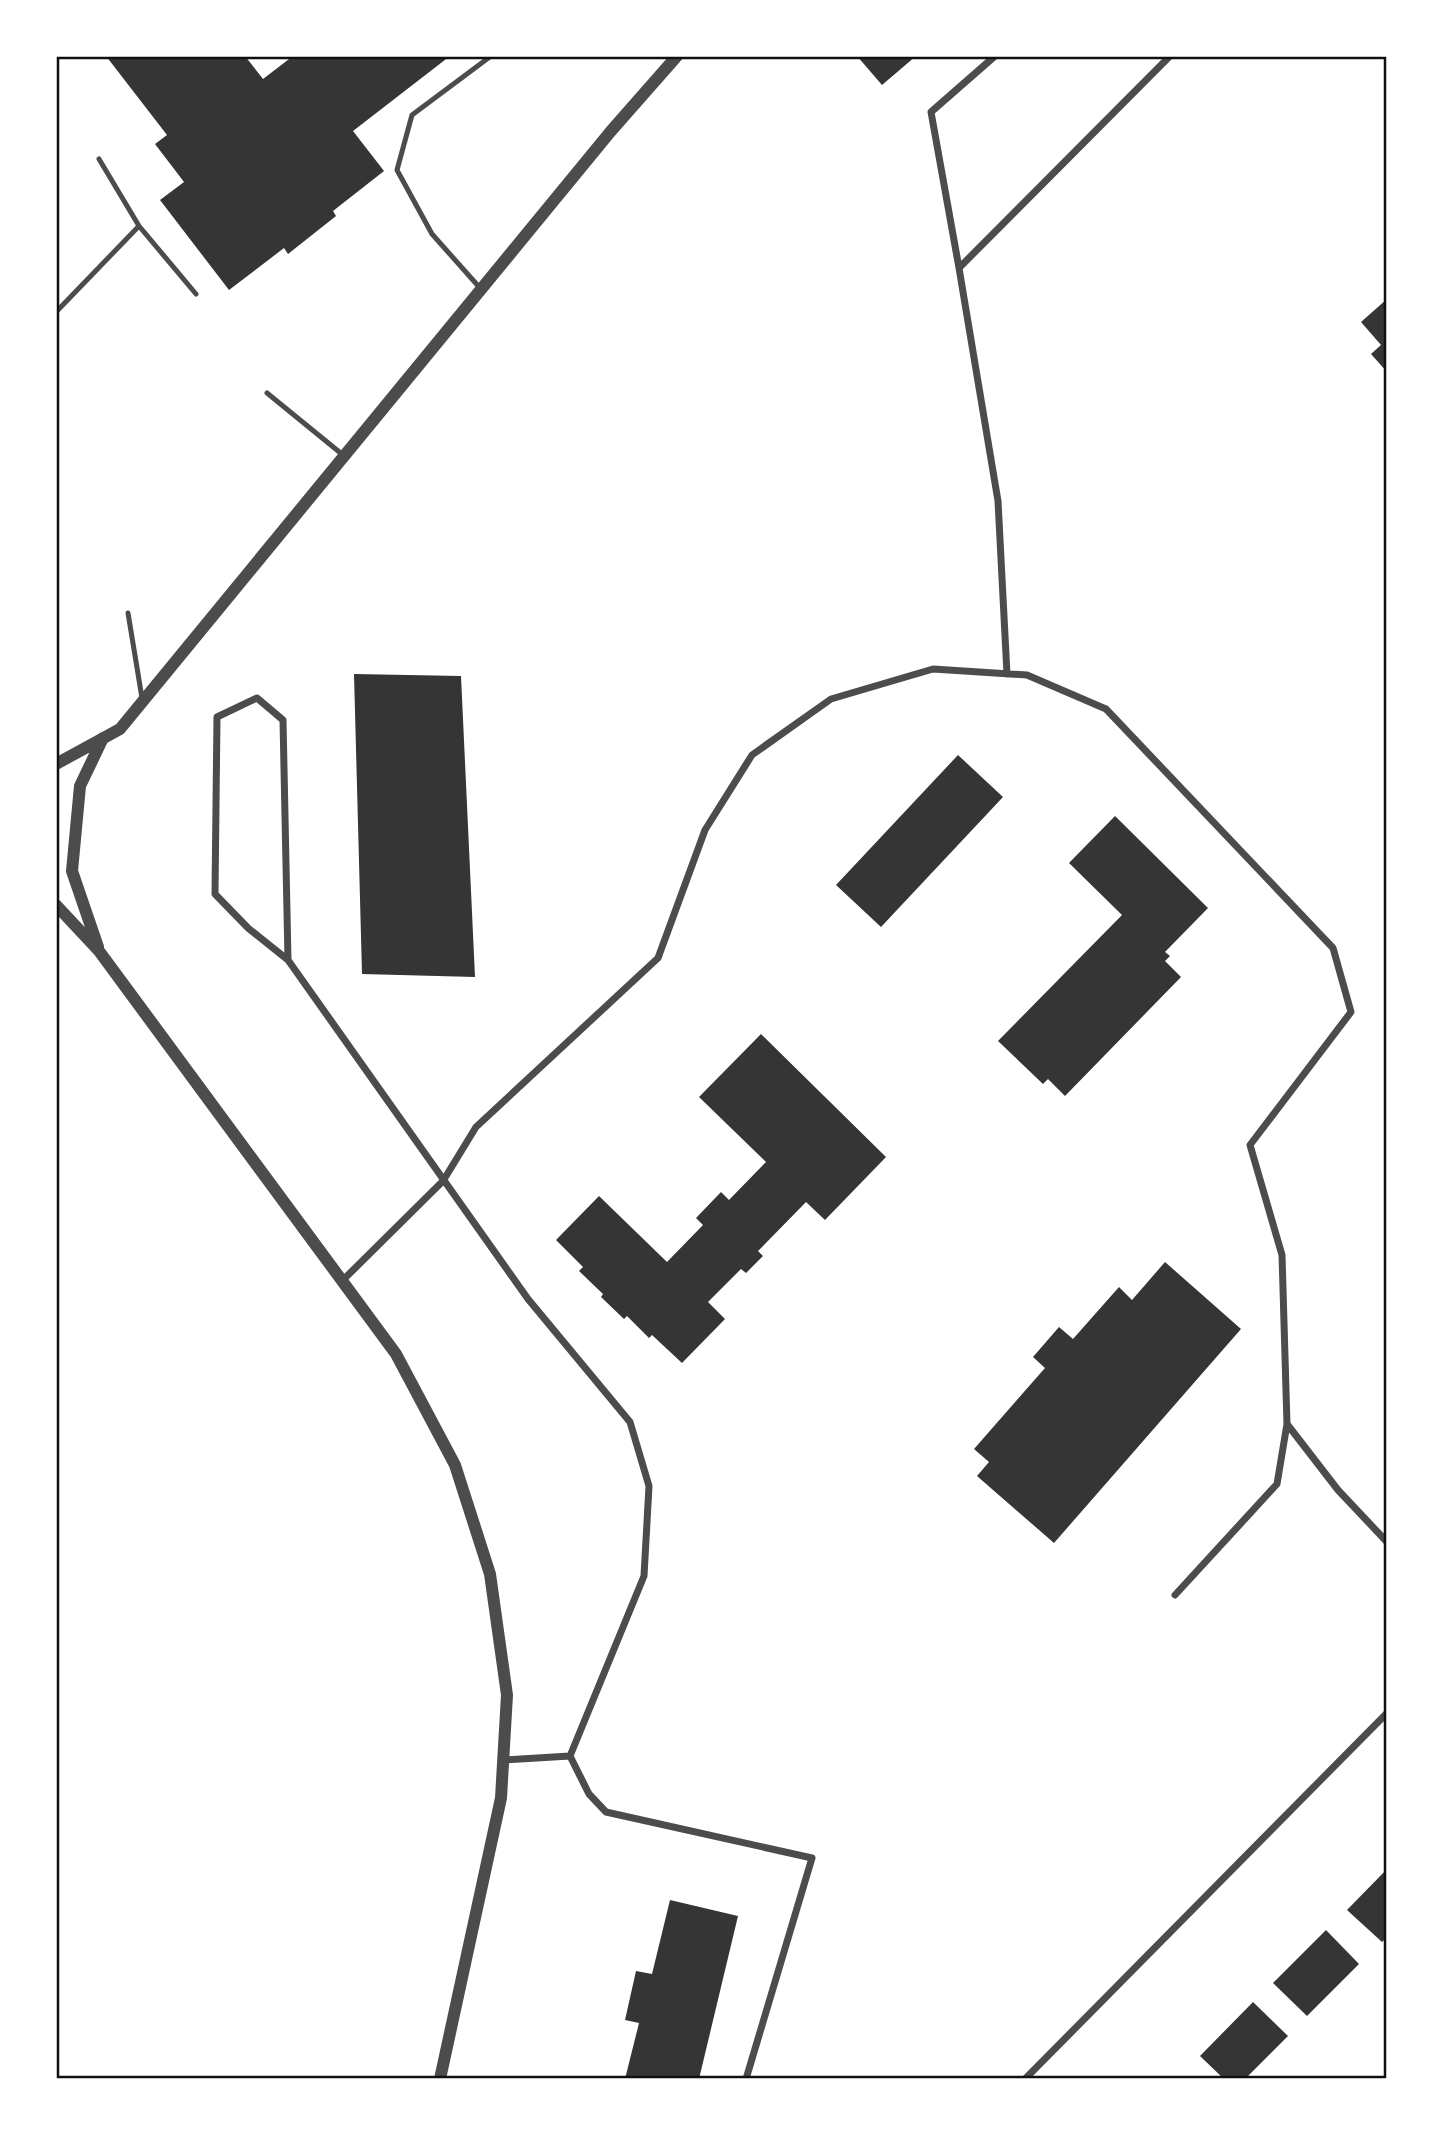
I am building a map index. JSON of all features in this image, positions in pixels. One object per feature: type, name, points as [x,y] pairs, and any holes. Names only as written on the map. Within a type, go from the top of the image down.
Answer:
[{"type":"street","points":[[56,764],[120,729],[611,131],[677,56]]},
{"type":"street","points":[[995,56],[931,113],[998,501],[1007,674]]},
{"type":"street","points":[[959,268],[1170,56]]},
{"type":"street","points":[[341,1281],[443,1181],[476,1127],[658,958],[705,830],[752,755],[831,699],[933,669],[1027,675],[1107,709],[1333,948],[1351,1012],[1250,1145],[1282,1255],[1287,1424],[1277,1484],[1174,1595]]},
{"type":"street","points":[[288,960],[283,720],[257,698],[217,718],[215,894],[247,928],[288,960],[528,1299],[630,1422],[649,1486],[644,1576],[570,1756],[589,1794],[606,1812],[812,1858],[746,2079]]},
{"type":"street","points":[[99,951],[72,871],[80,786],[103,738]]},
{"type":"street","points":[[56,905],[99,951],[396,1354],[455,1465],[490,1574],[507,1695],[501,1798],[440,2079]]},
{"type":"street","points":[[1287,1424],[1338,1490],[1387,1542]]},
{"type":"street","points":[[1025,2079],[1387,1713]]},
{"type":"street","points":[[504,1760],[570,1756]]},
{"type":"lane","points":[[481,290],[432,234],[397,170],[412,115],[491,56]]},
{"type":"lane","points":[[99,159],[139,226],[195,294]]},
{"type":"lane","points":[[56,312],[139,226]]},
{"type":"lane","points":[[267,393],[344,456]]},
{"type":"lane","points":[[128,613],[143,701]]},
{"type":"building","points":[[106,56],[245,56],[263,79],[293,56],[450,56],[353,131],[384,171],[333,211],[336,216],[288,254],[284,248],[229,290],[160,200],[184,182],[155,144],[167,135]]},
{"type":"building","points":[[857,56],[916,56],[882,85]]},
{"type":"building","points":[[1387,299],[1387,372],[1371,354],[1381,345],[1361,322]]},
{"type":"building","points":[[354,674],[461,676],[475,977],[362,974]]},
{"type":"building","points":[[958,755],[1003,797],[881,927],[836,885]]},
{"type":"building","points":[[1115,816],[1208,908],[1165,952],[1170,956],[1165,961],[1181,977],[1065,1096],[1048,1079],[1043,1084],[998,1041],[1122,915],[1069,863]]},
{"type":"building","points":[[761,1034],[886,1157],[825,1220],[806,1202],[758,1251],[763,1256],[746,1273],[741,1269],[708,1302],[725,1319],[682,1363],[652,1335],[649,1338],[627,1316],[624,1319],[601,1297],[603,1294],[579,1271],[583,1267],[556,1240],[599,1196],[667,1262],[703,1225],[696,1218],[721,1192],[729,1200],[766,1162],[699,1097]]},
{"type":"building","points":[[1165,1262],[1241,1329],[1054,1543],[977,1476],[989,1462],[974,1449],[1045,1368],[1033,1357],[1059,1327],[1073,1339],[1119,1287],[1132,1300]]},
{"type":"building","points":[[1387,1869],[1387,1937],[1382,1942],[1347,1910]]},
{"type":"building","points":[[670,1900],[738,1916],[699,2079],[625,2079],[639,2023],[625,2020],[636,1971],[652,1974]]},
{"type":"building","points":[[1326,1930],[1359,1964],[1307,2016],[1273,1983]]},
{"type":"building","points":[[1253,2002],[1288,2036],[1247,2077],[1249,2079],[1224,2079],[1200,2056]]}]
